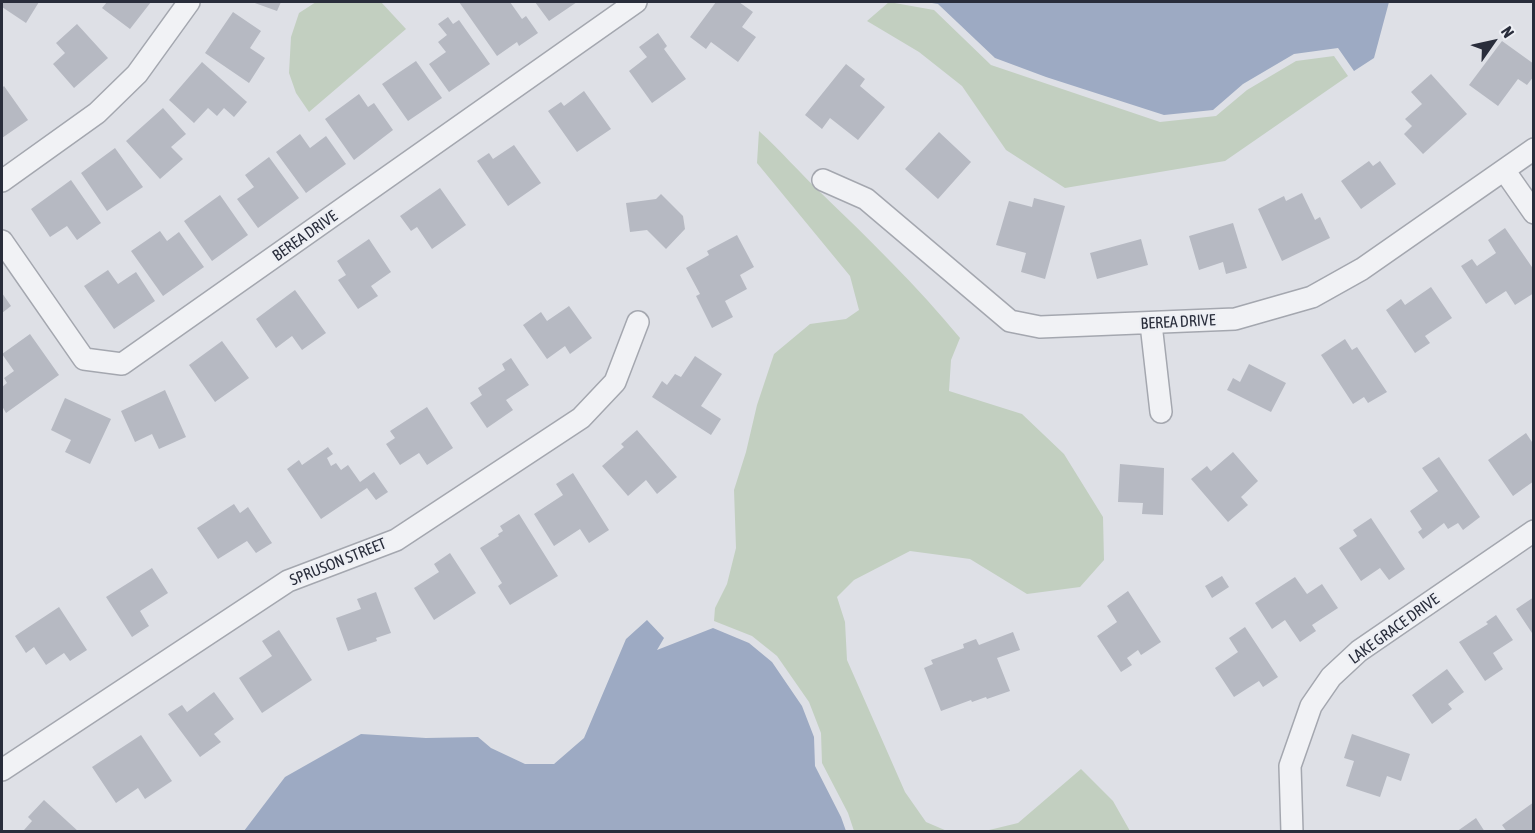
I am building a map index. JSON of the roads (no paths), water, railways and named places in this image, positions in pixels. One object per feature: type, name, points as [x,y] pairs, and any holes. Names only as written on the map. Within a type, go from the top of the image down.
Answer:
[{"type":"street","points":[[2,181],[97,113],[137,74],[189,2]]},
{"type":"street","name":"BEREA DRIVE","points":[[2,241],[84,359],[122,364],[636,2]]},
{"type":"street","name":"BEREA DRIVE","points":[[824,180],[866,199],[1010,321],[1040,327],[1151,324],[1235,319],[1312,297],[1362,269],[1533,149]]},
{"type":"street","points":[[1504,170],[1533,213]]},
{"type":"street","name":"SPRUSON STREET","points":[[2,770],[288,581],[396,540],[581,418],[615,382],[638,322]]},
{"type":"street","points":[[1151,324],[1161,412]]},
{"type":"street","name":"LAKE GRACE DRIVE","points":[[1292,831],[1290,766],[1311,706],[1331,677],[1359,651],[1533,531]]},
{"type":"water","points":[[926,2],[1389,2],[1374,58],[1354,71],[1338,48],[1294,54],[1243,84],[1213,110],[1164,115],[995,58],[938,4]]},
{"type":"water","points":[[647,620],[664,638],[657,650],[713,628],[749,643],[772,662],[802,706],[814,737],[815,766],[846,831],[244,831],[285,777],[361,734],[426,738],[478,737],[491,748],[525,764],[554,764],[584,738],[626,639]]}]
